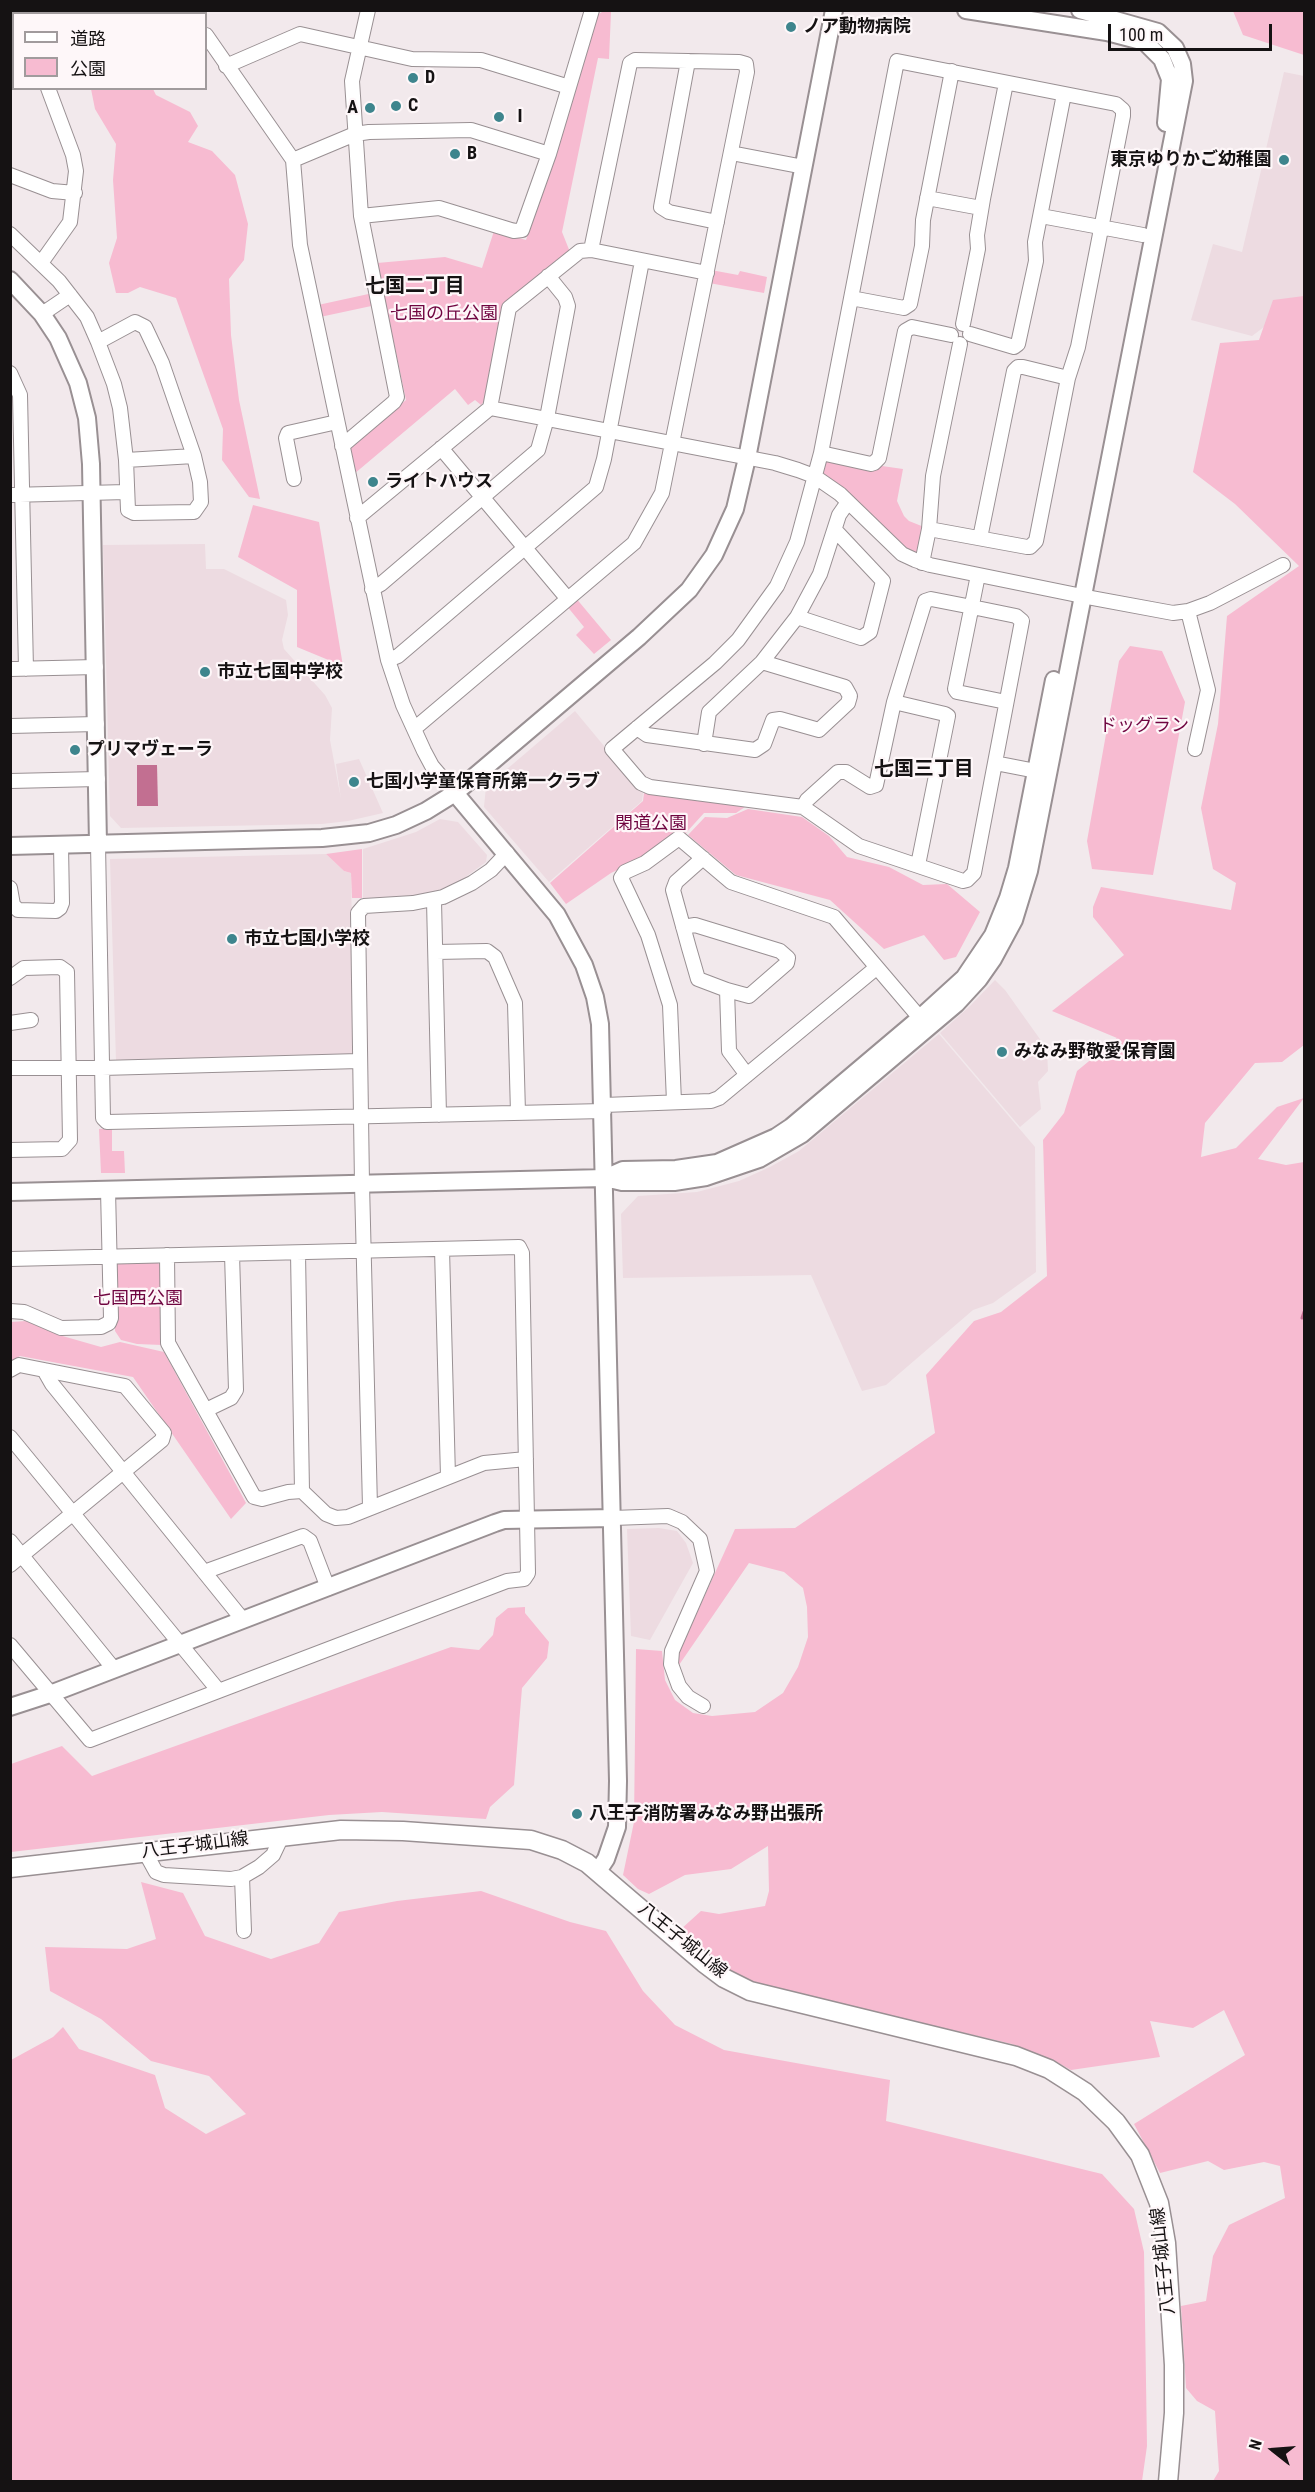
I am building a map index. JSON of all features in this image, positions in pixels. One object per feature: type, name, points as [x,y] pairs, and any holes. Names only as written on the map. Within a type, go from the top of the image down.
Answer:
[{"type":"main road","name":"八王子城山線","points":[[10,1868],[282,1836],[373,1829],[531,1840],[562,1850],[598,1871],[704,1963],[724,1978],[740,1986],[771,1998],[1033,2062],[1068,2080],[1102,2106],[1125,2133],[1140,2155],[1151,2180],[1161,2214],[1166,2243],[1174,2365],[1174,2423],[1168,2481]]},
{"type":"street","points":[[342,446],[397,397],[361,216],[352,81],[368,10]]},
{"type":"street","points":[[361,216],[439,208],[518,231],[525,226],[592,10]]},
{"type":"street","points":[[10,846],[346,837],[382,830],[412,819],[455,793],[657,621],[689,590],[714,555],[735,509],[747,458],[834,10]]},
{"type":"street","points":[[10,1192],[604,1178],[623,1170],[676,1170],[717,1163],[776,1137],[791,1127],[924,1022],[956,1004],[979,979],[993,959],[1014,920],[1029,871],[1076,595],[1170,94],[1170,80],[1162,59],[1145,42],[1135,38],[966,10]]},
{"type":"street","points":[[924,1022],[964,978],[993,935],[1004,910],[1017,868],[1184,81],[1182,64],[1175,48],[1158,32],[1080,10]]},
{"type":"street","points":[[225,66],[300,34],[412,59],[481,60],[569,87]]},
{"type":"street","points":[[207,37],[225,66],[293,160],[300,246],[372,589],[388,660],[414,729],[432,766],[557,915],[584,965],[595,997],[600,1024],[604,1108],[618,1806],[613,1840],[598,1871]]},
{"type":"street","points":[[414,729],[639,536],[665,486],[747,67],[739,62],[635,60],[628,66],[591,250]]},
{"type":"street","points":[[688,61],[661,207],[669,212],[717,222]]},
{"type":"street","points":[[803,807],[807,800],[838,772],[846,772],[870,787],[876,785],[894,702],[923,603],[931,599],[1017,616],[1022,621],[974,873],[963,881],[859,846],[803,807],[645,785],[612,749],[715,663],[738,640],[777,586],[797,542],[820,453],[897,61],[1116,104],[1123,110],[1078,347],[1068,378],[1035,541],[1027,547],[929,529]]},
{"type":"street","points":[[851,298],[904,308],[909,306],[922,246],[927,198],[952,71]]},
{"type":"street","points":[[967,329],[981,208],[1006,83]]},
{"type":"street","points":[[42,263],[70,222],[76,171],[73,155],[49,90]]},
{"type":"street","points":[[922,563],[929,529],[933,476],[956,340],[955,327],[967,329],[1014,347],[1018,344],[1036,261],[1035,242],[1064,94]]},
{"type":"street","points":[[293,160],[355,134],[471,130],[549,154]]},
{"type":"street","points":[[731,153],[804,167]]},
{"type":"street","points":[[10,175],[52,191],[75,193]]},
{"type":"street","points":[[927,198],[981,208]]},
{"type":"street","points":[[1041,216],[1143,235]]},
{"type":"street","points":[[10,234],[42,263],[70,295],[87,317],[98,342],[114,384],[120,408],[126,460],[128,510],[134,513],[194,512],[201,502],[200,482],[194,456],[162,363],[145,327],[135,322],[98,342]]},
{"type":"street","points":[[357,518],[490,408],[509,308],[580,250],[591,250],[707,273]]},
{"type":"street","points":[[388,660],[398,656],[596,487],[642,261]]},
{"type":"street","points":[[372,589],[381,584],[538,450],[547,418],[568,306],[565,297],[548,276]]},
{"type":"street","points":[[10,280],[42,314],[66,353],[83,400],[90,437],[103,1118],[107,1122],[518,1113],[711,1101],[726,1094],[876,968]]},
{"type":"street","points":[[42,314],[70,295]]},
{"type":"street","points":[[820,453],[874,463],[879,458],[905,331],[912,327],[956,340]]},
{"type":"street","points":[[981,538],[1014,370],[1023,367],[1068,378]]},
{"type":"street","points":[[10,373],[20,395],[16,495],[26,669]]},
{"type":"street","points":[[490,408],[775,463],[814,476],[848,502],[902,554],[922,563],[1076,595],[1173,613],[1188,611],[1210,603],[1283,565]]},
{"type":"street","points":[[294,479],[286,438],[288,433],[337,422]]},
{"type":"street","points":[[441,448],[527,547],[567,598]]},
{"type":"street","points":[[126,460],[194,456]]},
{"type":"street","points":[[16,495],[126,492]]},
{"type":"street","points":[[704,744],[709,712],[762,662],[796,617],[820,573],[842,510],[848,502]]},
{"type":"street","points":[[796,617],[861,638],[870,632],[884,581],[835,530]]},
{"type":"street","points":[[978,575],[955,688],[957,692],[1006,702]]},
{"type":"street","points":[[1188,611],[1208,690],[1195,749]]},
{"type":"street","points":[[637,728],[647,735],[704,744],[759,749],[764,744],[773,720],[780,719],[819,730],[848,703],[850,696],[845,687],[762,662]]},
{"type":"street","points":[[10,669],[96,668]]},
{"type":"street","points":[[894,702],[948,716],[918,866]]},
{"type":"street","points":[[10,726],[97,724]]},
{"type":"street","points":[[995,763],[1036,771]]},
{"type":"street","points":[[10,781],[98,779]]},
{"type":"street","points":[[674,1102],[670,1005],[648,935],[622,876],[625,872],[652,859],[679,838],[736,884],[834,917],[924,1022]]},
{"type":"street","points":[[10,888],[13,904],[18,910],[56,911],[62,903],[61,845]]},
{"type":"street","points":[[370,1507],[359,1061],[358,913],[364,906],[434,901],[472,883],[491,870],[507,853]]},
{"type":"street","points":[[683,927],[695,925],[785,954],[788,958],[784,967],[753,994],[744,996],[699,979],[683,927],[673,887],[703,858]]},
{"type":"street","points":[[434,901],[439,1115]]},
{"type":"street","points":[[436,952],[487,951],[495,957],[515,1003],[518,1113]]},
{"type":"street","points":[[10,978],[24,968],[60,967],[67,972],[68,1068],[68,1144],[62,1149],[10,1150]]},
{"type":"street","points":[[727,990],[729,1051],[747,1075]]},
{"type":"street","points":[[10,1023],[31,1020]]},
{"type":"street","points":[[10,1068],[102,1068],[359,1061]]},
{"type":"street","points":[[10,1311],[24,1312],[61,1328],[105,1326],[111,1318],[108,1190]]},
{"type":"street","points":[[10,1259],[519,1246],[521,1250],[528,1573],[524,1579],[507,1581],[90,1740],[10,1645]]},
{"type":"street","points":[[442,1249],[448,1478]]},
{"type":"street","points":[[298,1253],[303,1491],[326,1514],[336,1518],[348,1517],[484,1463],[526,1459]]},
{"type":"street","points":[[206,1410],[231,1398],[236,1390],[232,1254]]},
{"type":"street","points":[[167,1255],[168,1343],[172,1354],[254,1497],[262,1499],[288,1492],[303,1491]]},
{"type":"street","points":[[10,1370],[19,1365],[125,1386],[164,1433],[162,1440],[10,1565]]},
{"type":"street","points":[[44,1370],[52,1384],[243,1620]]},
{"type":"street","points":[[10,1437],[218,1690]]},
{"type":"street","points":[[10,1707],[50,1694],[495,1523],[668,1516],[682,1522],[699,1539],[707,1571],[672,1651],[671,1664],[679,1686],[688,1697],[703,1706]]},
{"type":"street","points":[[204,1572],[303,1536],[310,1541],[328,1588]]},
{"type":"street","points":[[10,1541],[114,1669]]},
{"type":"street","points":[[145,1852],[156,1872],[164,1875],[204,1879],[242,1877],[273,1855],[282,1836]]},
{"type":"street","points":[[242,1877],[244,1931]]},
{"type":"shaded area","name":"東京ゆりかご幼稚園","points":[[1284,72],[1304,76],[1304,297],[1252,336],[1191,320],[1213,244],[1242,252]]},
{"type":"shaded area","name":"市立七国中学校","points":[[205,544],[206,569],[224,569],[286,600],[288,615],[282,640],[284,649],[325,695],[332,708],[330,740],[341,799],[336,764],[359,759],[383,813],[322,824],[121,828],[110,816],[103,545]]},
{"type":"shaded area","points":[[575,711],[643,793],[642,801],[549,882],[484,807],[486,787]]},
{"type":"shaded area","points":[[137,765],[157,765],[158,806],[137,806]]},
{"type":"shaded area","points":[[440,819],[458,822],[487,855],[486,862],[460,881],[433,893],[412,897],[363,898],[363,849],[416,832]]},
{"type":"shaded area","name":"市立七国小学校","points":[[326,854],[344,871],[351,873],[354,1051],[350,1056],[116,1061],[110,859]]},
{"type":"shaded area","name":"みなみ野敬愛保育園","points":[[995,980],[1005,990],[1047,1049],[1048,1071],[1038,1082],[1041,1109],[1020,1127],[940,1033]]},
{"type":"shaded area","points":[[939,1034],[1035,1147],[1036,1272],[993,1303],[973,1310],[886,1385],[862,1391],[811,1275],[623,1278],[621,1214],[638,1196],[697,1192],[739,1181],[770,1167],[799,1151]]},
{"type":"shaded area","points":[[659,1528],[677,1531],[686,1543],[693,1563],[650,1640],[631,1636],[627,1529]]},
{"type":"green space","points":[[150,10],[150,12],[75,12]]},
{"type":"green space","points":[[1233,11],[1304,11],[1304,55],[1243,35]]},
{"type":"green space","name":"七国の丘公園","points":[[602,12],[611,12],[609,59],[598,58],[562,232],[570,252],[504,303],[485,400],[481,405],[475,400],[468,405],[455,389],[354,474],[349,452],[351,446],[406,400],[377,263],[445,257],[482,268],[494,231],[526,240],[597,15]]},
{"type":"green space","points":[[91,90],[154,90],[156,95],[190,112],[198,126],[188,142],[212,151],[235,175],[248,224],[244,260],[229,279],[231,335],[239,400],[260,499],[249,497],[222,460],[223,429],[176,298],[140,287],[128,293],[116,293],[109,263],[117,238],[113,180],[116,144],[95,109]]},
{"type":"green space","points":[[711,270],[738,275],[740,271],[767,277],[764,293],[709,283]]},
{"type":"green space","points":[[373,293],[376,305],[320,317],[318,305]]},
{"type":"green space","points":[[1304,296],[1304,1045],[1282,1062],[1255,1063],[1205,1123],[1201,1157],[1236,1148],[1277,1107],[1304,1098],[1258,1159],[1286,1165],[1304,1162],[1304,2481],[1213,2481],[1219,2471],[1215,2411],[1197,2401],[1186,2388],[1181,2306],[1206,2301],[1213,2256],[1229,2225],[1285,2198],[1280,2166],[1264,2162],[1224,2170],[1208,2161],[1160,2173],[1134,2124],[1245,2055],[1224,2010],[1193,2028],[1150,2021],[1160,2057],[1071,2070],[1053,2060],[1012,2044],[762,1986],[724,1968],[680,1930],[701,1911],[719,1914],[765,1906],[769,1891],[768,1846],[731,1869],[685,1875],[649,1894],[638,1889],[623,1875],[634,1822],[636,1649],[662,1651],[665,1680],[675,1700],[693,1713],[712,1716],[755,1712],[783,1693],[798,1667],[808,1637],[807,1607],[803,1588],[784,1572],[749,1563],[679,1665],[678,1654],[735,1529],[795,1528],[935,1433],[926,1375],[974,1321],[1001,1312],[1047,1276],[1043,1140],[1064,1113],[1077,1071],[1117,1038],[1052,1011],[1124,955],[1093,917],[1093,907],[1101,887],[1231,910],[1236,883],[1213,869],[1201,808],[1218,724],[1227,616],[1299,566],[1235,504],[1193,472],[1220,343],[1259,340],[1273,300]]},
{"type":"green space","points":[[827,460],[875,470],[882,466],[903,469],[897,501],[909,521],[924,527],[918,553],[912,555],[823,476],[820,471],[822,464]]},
{"type":"green space","points":[[253,505],[319,522],[343,666],[297,647],[297,590],[238,557]]},
{"type":"green space","points":[[575,597],[611,640],[594,654],[576,635],[584,627],[566,605]]},
{"type":"green space","name":"ドッグラン","points":[[1130,646],[1162,651],[1185,702],[1153,875],[1092,869],[1087,841],[1119,661]]},
{"type":"green space","name":"閑道公園","points":[[644,793],[745,807],[736,813],[704,813],[685,834],[679,830],[648,855],[611,873],[566,904],[550,883],[643,801]]},
{"type":"green space","points":[[748,809],[802,817],[829,836],[847,857],[889,867],[923,885],[947,884],[980,912],[956,957],[944,960],[924,935],[884,949],[830,900],[736,875],[688,835],[705,817],[727,818]]},
{"type":"green space","points":[[362,849],[362,898],[352,898],[351,873],[344,871],[326,854]]},
{"type":"green space","points":[[112,1128],[112,1151],[124,1151],[125,1173],[101,1173],[99,1129]]},
{"type":"green space","name":"七国西公園","points":[[119,1262],[157,1262],[161,1266],[162,1345],[137,1344],[121,1340],[115,1331],[115,1267]]},
{"type":"green space","points":[[26,1321],[59,1335],[101,1347],[120,1342],[164,1352],[246,1503],[231,1519],[133,1377],[20,1356],[11,1362],[11,1322]]},
{"type":"green space","points":[[525,1607],[525,1613],[549,1642],[547,1658],[522,1688],[514,1785],[490,1807],[486,1819],[382,1812],[329,1815],[11,1852],[11,1764],[62,1746],[92,1776],[451,1647],[479,1650],[493,1635],[496,1618],[508,1608]]},
{"type":"green space","points":[[141,1882],[183,1893],[205,1936],[271,1959],[319,1943],[339,1912],[397,1901],[481,1891],[570,1922],[606,1931],[643,1991],[675,2025],[724,2050],[890,2080],[886,2121],[1102,2174],[1134,2209],[1144,2252],[1147,2446],[1142,2481],[11,2481],[11,2060],[53,2037],[63,2027],[79,2049],[155,2075],[165,2108],[206,2134],[246,2114],[209,2076],[151,2061],[101,2019],[50,1991],[45,1947],[127,1949],[156,1939]]},
{"type":"waterway","points":[[1302,1318],[1304,1312]]},
{"type":"place","name":"ノア動物病院","points":[[791,27]]},
{"type":"place","name":"D","points":[[413,78]]},
{"type":"place","name":"C","points":[[396,106]]},
{"type":"place","name":"A","points":[[370,108]]},
{"type":"place","name":"Ⅰ","points":[[499,117]]},
{"type":"place","name":"B","points":[[455,154]]},
{"type":"place","name":"東京ゆりかご幼稚園","points":[[1284,160]]},
{"type":"place","name":"ライトハウス","points":[[373,482]]},
{"type":"place","name":"市立七国中学校","points":[[205,672]]},
{"type":"place","name":"プリマヴェーラ","points":[[75,750]]},
{"type":"place","name":"七国小学童保育所第一クラブ","points":[[354,782]]},
{"type":"place","name":"市立七国小学校","points":[[232,939]]},
{"type":"place","name":"みなみ野敬愛保育園","points":[[1002,1052]]},
{"type":"place","name":"八王子消防署みなみ野出張所","points":[[577,1814]]},
{"type":"district","name":"七国二丁目","points":[[415,287]]},
{"type":"district","name":"七国三丁目","points":[[924,770]]}]
